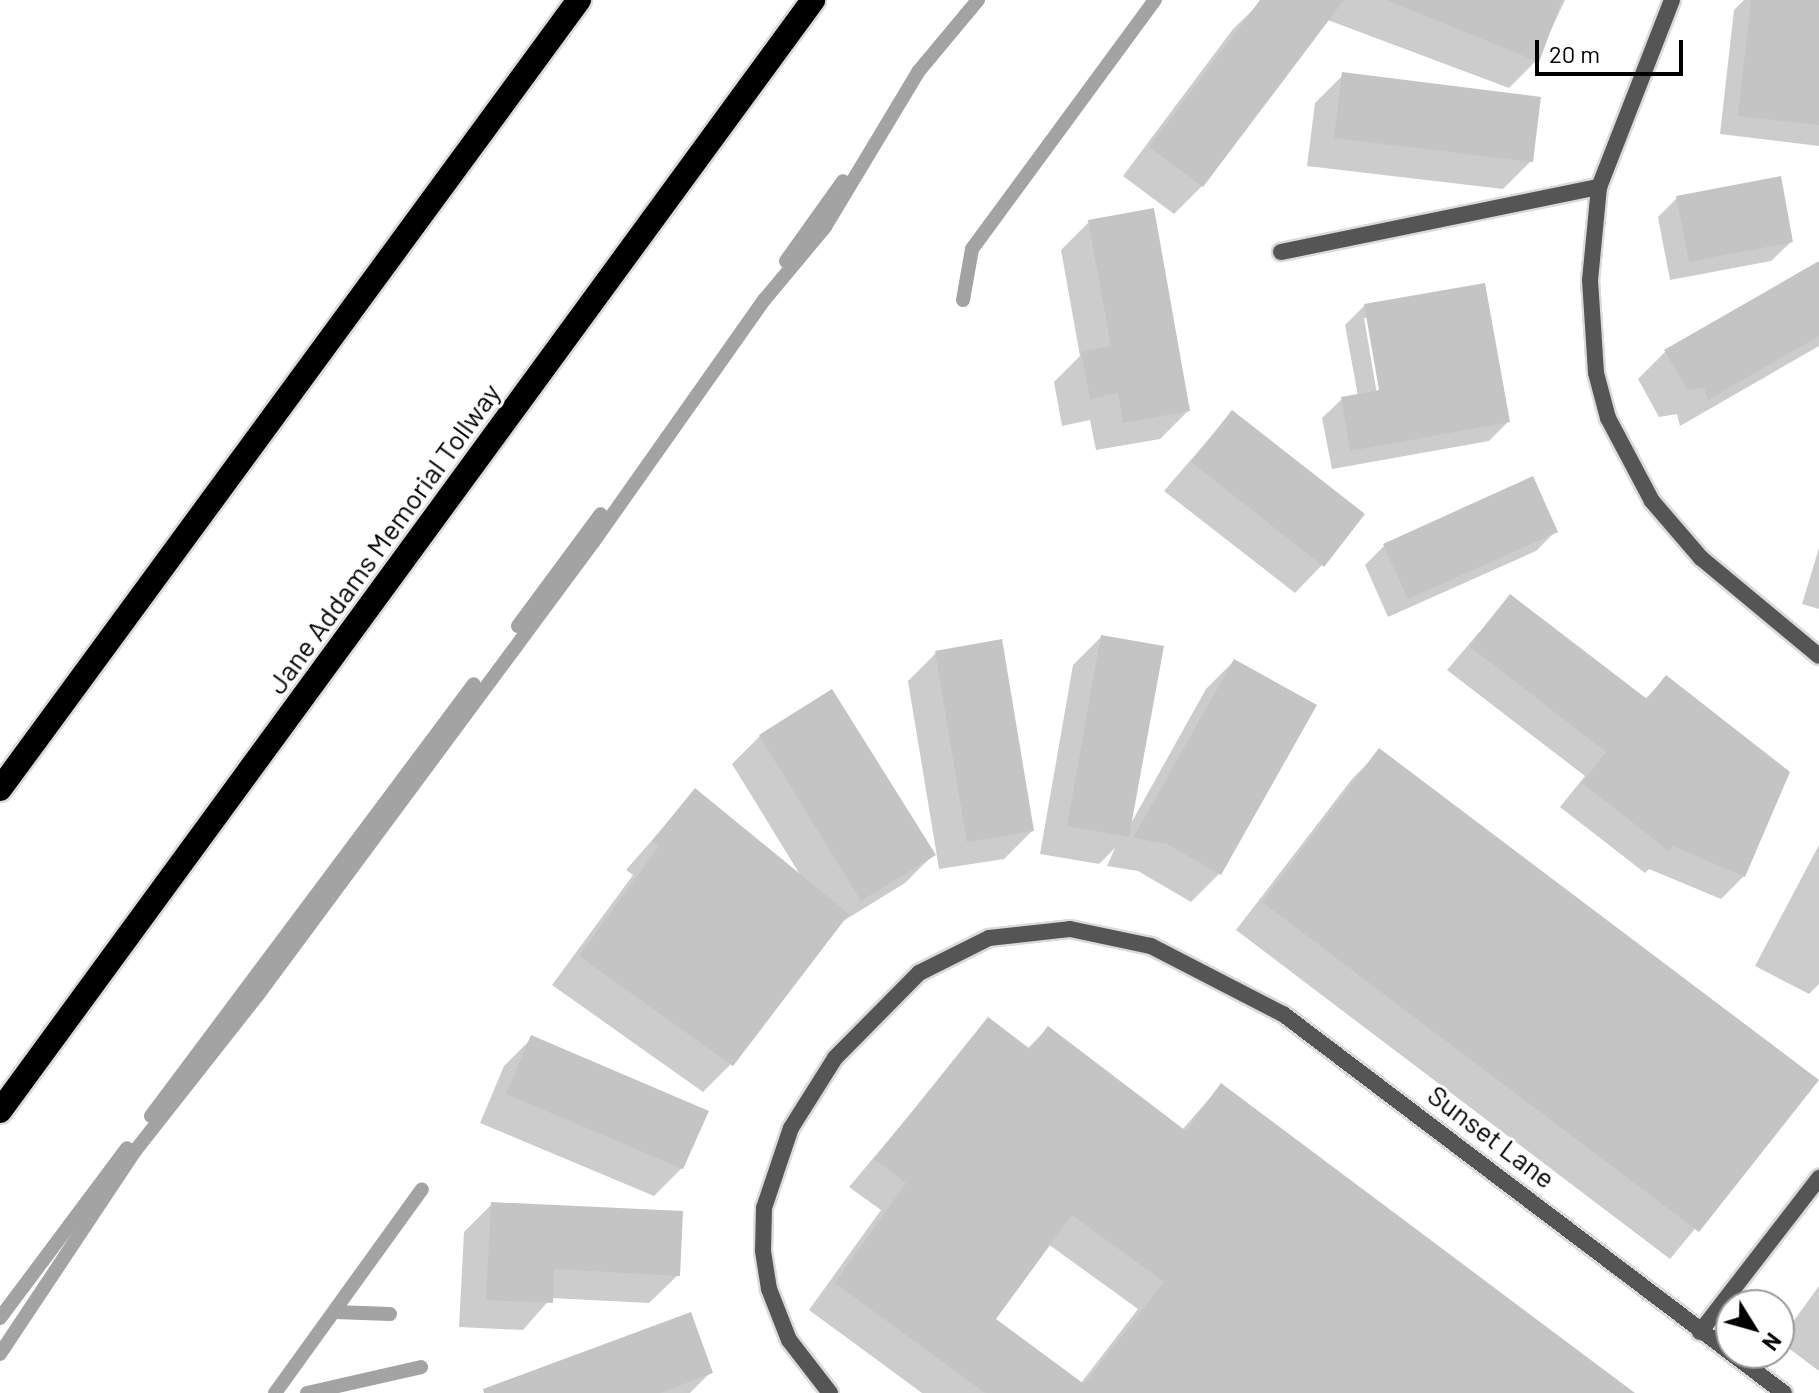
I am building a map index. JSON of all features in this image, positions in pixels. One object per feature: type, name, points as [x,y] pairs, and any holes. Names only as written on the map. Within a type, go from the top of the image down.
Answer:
[{"type":"highway","points":[[0,789],[579,0]]},
{"type":"highway","name":"Jane Addams Memorial Tollway","points":[[0,1111],[813,0]]},
{"type":"street","points":[[1672,0],[1599,187],[1590,327],[1608,418],[1627,462],[1652,501],[1701,558],[1819,656]]},
{"type":"street","points":[[1281,252],[1599,187]]},
{"type":"street","name":"Sunset Lane","points":[[830,1393],[789,1340],[769,1289],[763,1250],[764,1208],[774,1167],[791,1128],[835,1058],[919,973],[989,938],[1070,929],[1151,946],[1283,1014],[1476,1155],[1700,1332],[1784,1393]]},
{"type":"street","points":[[1700,1332],[1819,1178]]},
{"type":"building","points":[[1260,0],[1344,0],[1203,187],[1149,147]]},
{"type":"building","points":[[1386,0],[1562,0],[1539,62]]},
{"type":"building","points":[[1751,0],[1819,0],[1819,125],[1738,116]]},
{"type":"building","points":[[1342,72],[1541,97],[1533,162],[1334,138]]},
{"type":"building","points":[[1781,176],[1793,242],[1689,262],[1676,196]]},
{"type":"building","points":[[1154,208],[1190,411],[1123,423],[1118,393],[1090,399],[1081,352],[1111,346],[1088,220]]},
{"type":"building","points":[[1819,261],[1819,336],[1708,400],[1704,387],[1688,390],[1664,350]]},
{"type":"building","points":[[1485,283],[1510,422],[1350,451],[1341,397],[1379,390],[1364,304]]},
{"type":"building","points":[[1232,410],[1365,514],[1324,567],[1191,462]]},
{"type":"building","points":[[1533,476],[1558,532],[1408,599],[1383,544]]},
{"type":"building","points":[[1510,594],[1647,699],[1666,675],[1790,772],[1745,877],[1673,846],[1669,851],[1582,783],[1606,752],[1469,646]]},
{"type":"building","points":[[1101,635],[1164,646],[1129,837],[1067,826]]},
{"type":"building","points":[[1002,639],[1034,831],[967,842],[935,651]]},
{"type":"building","points":[[1234,659],[1317,705],[1221,875],[1167,844],[1133,838]]},
{"type":"building","points":[[832,689],[936,855],[861,901],[759,735]]},
{"type":"building","points":[[1379,748],[1819,1080],[1699,1232],[1262,902]]},
{"type":"building","points":[[695,788],[849,914],[733,1066],[579,956],[659,846],[652,841]]},
{"type":"building","points":[[988,1017],[1030,1049],[1048,1026],[1186,1131],[1221,1083],[1635,1393],[985,1393],[835,1283],[906,1183],[874,1159]],"holes":[[[1072,1215],[1164,1282],[1084,1384],[996,1319]]]},
{"type":"building","points":[[531,1035],[709,1111],[683,1169],[506,1094]]},
{"type":"building","points":[[491,1202],[683,1211],[680,1276],[554,1269],[553,1303],[486,1300]]},
{"type":"building","points":[[691,1312],[713,1373],[660,1393],[484,1393],[483,1389]]},
{"type":"waterway","points":[[0,1354],[135,1151],[257,996],[594,541],[765,299],[825,227],[918,72],[978,0]]},
{"type":"waterway","points":[[963,300],[972,249],[1155,0]]},
{"type":"waterway","points":[[786,261],[843,181]]},
{"type":"waterway","points":[[518,626],[601,514]]},
{"type":"waterway","points":[[151,1116],[474,684]]},
{"type":"waterway","points":[[0,1318],[127,1148]]},
{"type":"waterway","points":[[275,1393],[422,1189]]},
{"type":"waterway","points":[[335,1312],[390,1314]]},
{"type":"waterway","points":[[307,1393],[421,1367]]}]
